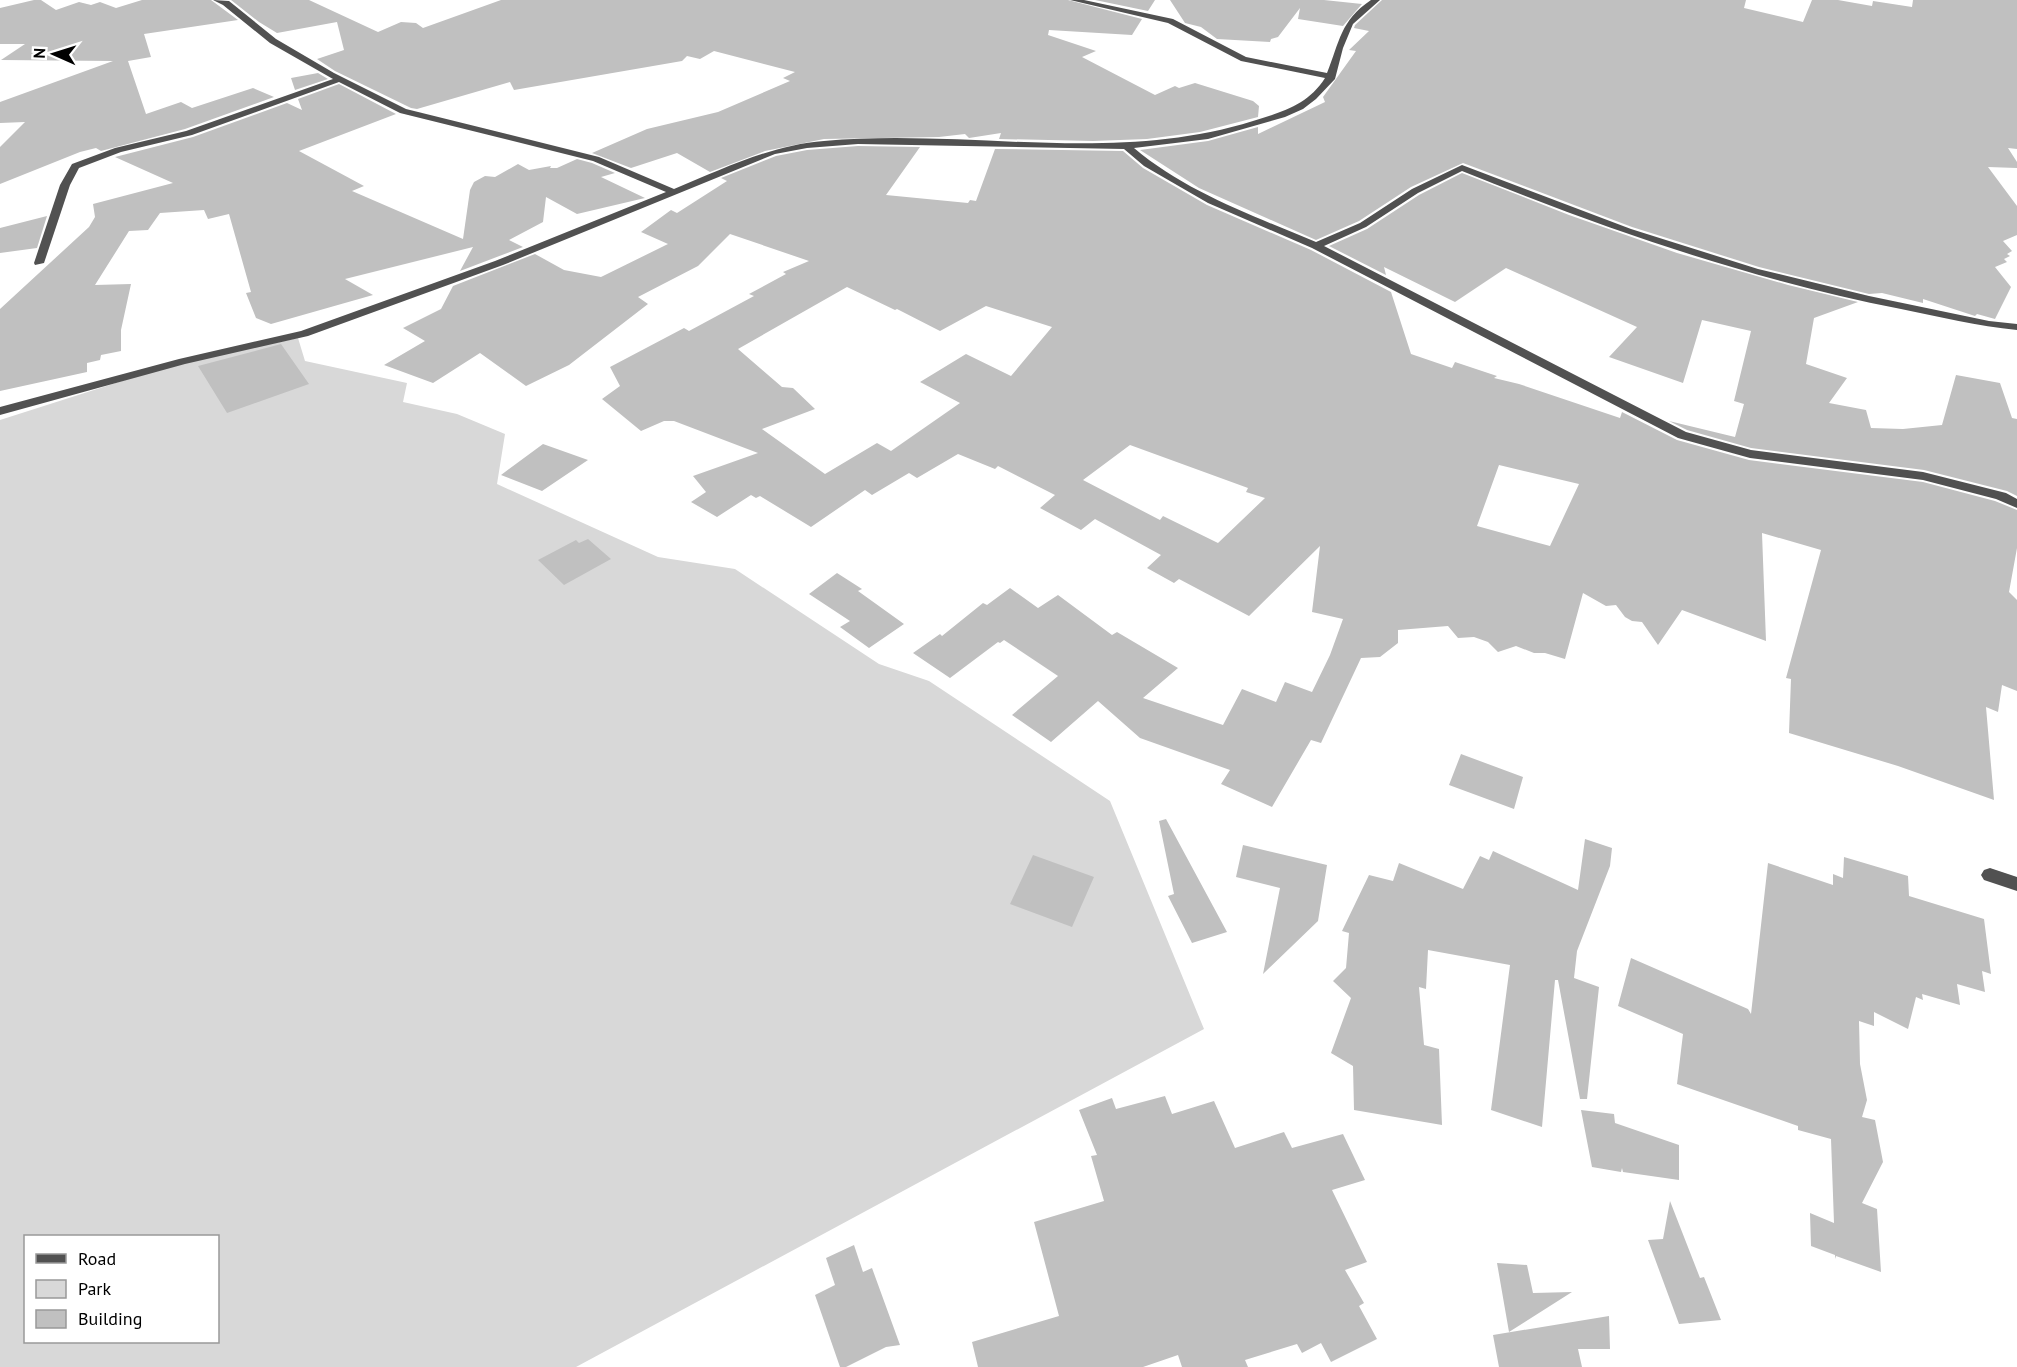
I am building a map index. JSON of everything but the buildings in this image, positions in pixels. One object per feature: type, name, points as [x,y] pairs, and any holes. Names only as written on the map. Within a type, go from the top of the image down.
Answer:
[{"type":"street","points":[[221,2],[237,0]]},
{"type":"street","points":[[1074,0],[1170,21],[1244,59],[1332,76]]},
{"type":"street","points":[[0,411],[183,361],[304,334],[499,263],[772,152],[798,145],[827,142],[1127,147],[1180,142],[1221,134],[1299,108],[1317,94],[1332,76],[1350,23],[1366,6],[1376,0]]},
{"type":"street","points":[[221,2],[273,40],[340,79],[403,111],[596,159],[674,192]]},
{"type":"street","points":[[39,263],[65,185],[75,166],[118,150],[189,134],[340,79]]},
{"type":"street","points":[[1127,147],[1148,164],[1211,201],[1316,246],[1682,435],[1750,454],[1923,476],[2001,496],[2017,504]]},
{"type":"street","points":[[1316,246],[1363,225],[1415,191],[1462,168],[1556,207],[1710,258],[1798,283],[1989,324],[2017,327]]},
{"type":"street","points":[[1990,875],[2017,884]]},
{"type":"green space","points":[[298,338],[305,361],[407,383],[403,402],[457,414],[505,434],[497,484],[658,557],[735,569],[879,664],[929,681],[1110,801],[1204,1029],[576,1367],[0,1367],[0,420],[169,366]]}]
